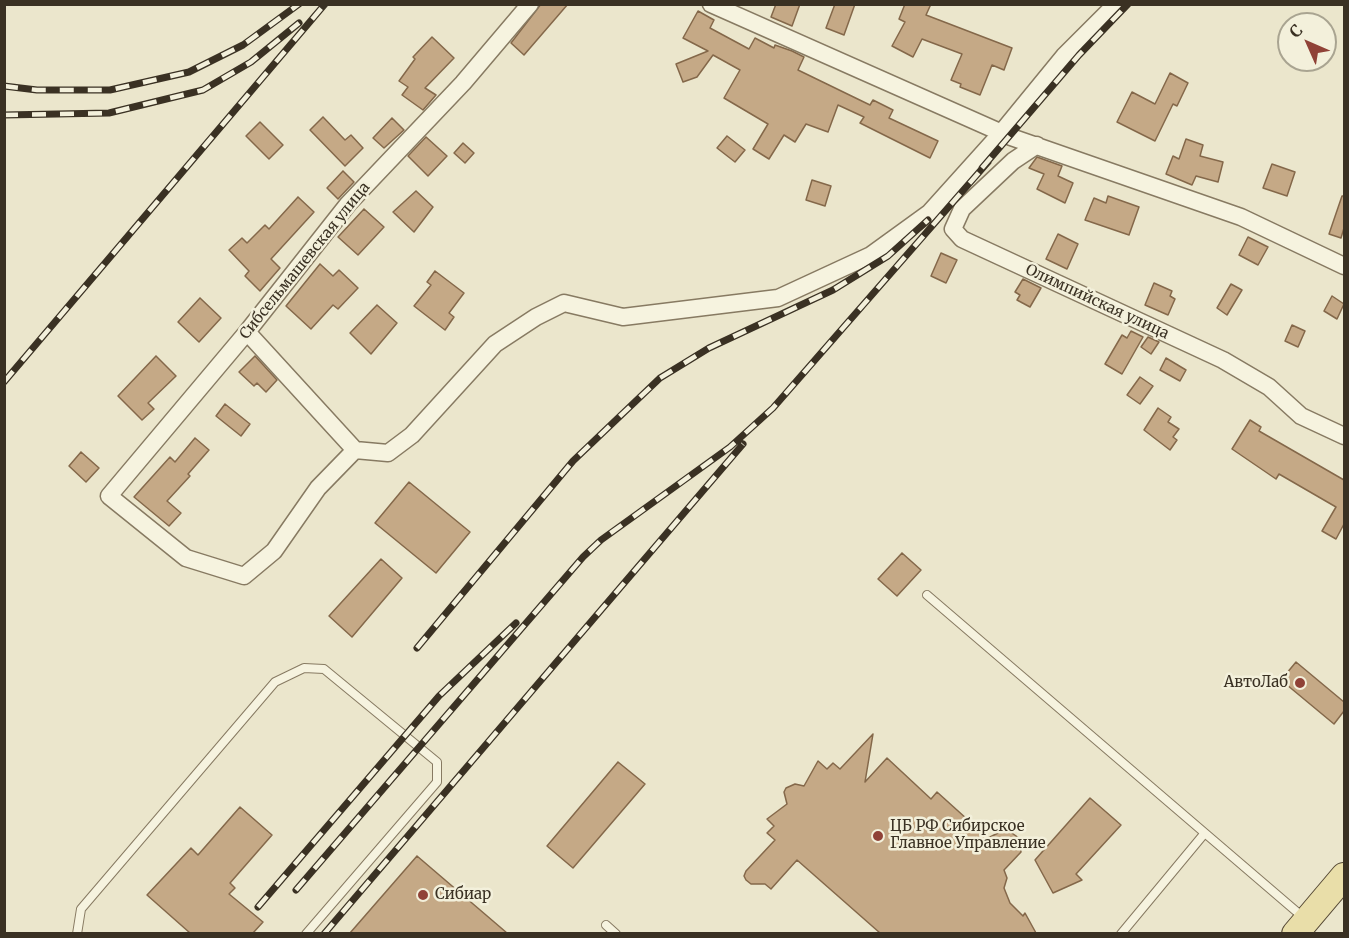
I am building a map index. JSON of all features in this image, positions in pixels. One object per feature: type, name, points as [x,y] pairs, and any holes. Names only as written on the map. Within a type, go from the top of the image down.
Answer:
[{"type":"main road","points":[[1301,927],[1344,876]]},
{"type":"street","name":"Сибсельмашевская улица","points":[[355,450],[318,488],[274,550],[244,576],[186,558],[110,496],[247,333],[348,204],[463,83],[530,4]]},
{"type":"street","points":[[711,4],[1001,133],[1241,217],[1344,266]]},
{"type":"street","points":[[247,333],[355,450],[388,453],[412,435],[495,344],[536,317],[564,303],[623,317],[778,298],[871,255],[929,213],[1001,133],[1064,56],[1116,4]]},
{"type":"street","name":"Олимпийская улица","points":[[1037,145],[1013,161],[962,209],[953,229],[962,239],[1223,360],[1269,387],[1301,416],[1344,436]]},
{"type":"lane","points":[[927,595],[1204,834],[1301,927]]},
{"type":"lane","points":[[77,933],[81,909],[96,890],[275,682],[304,668],[324,669],[436,762],[436,782],[306,933]]},
{"type":"lane","points":[[1121,933],[1204,834]]},
{"type":"lane","points":[[606,925],[616,933]]},
{"type":"building","points":[[541,4],[568,4],[524,55],[511,43]]},
{"type":"building","points":[[776,4],[800,4],[792,26],[771,17]]},
{"type":"building","points":[[835,4],[855,4],[844,35],[826,28]]},
{"type":"building","points":[[905,4],[931,4],[926,15],[1012,48],[1004,70],[992,65],[980,95],[960,87],[961,84],[951,80],[962,54],[922,39],[913,57],[892,46],[905,22],[899,19]]},
{"type":"building","points":[[698,11],[714,20],[710,28],[749,49],[755,38],[774,48],[775,45],[792,51],[804,57],[798,70],[870,105],[873,100],[893,110],[889,118],[938,141],[930,158],[860,123],[864,117],[838,105],[828,132],[806,124],[795,142],[784,135],[769,159],[753,149],[768,124],[724,98],[740,70],[713,55],[697,77],[683,82],[676,64],[708,51],[683,38]]},
{"type":"building","points":[[432,37],[454,58],[425,88],[436,95],[423,110],[402,95],[408,87],[399,81],[415,59],[413,57]]},
{"type":"building","points":[[1170,73],[1188,83],[1177,106],[1173,104],[1155,141],[1117,122],[1132,92],[1155,104]]},
{"type":"building","points":[[323,117],[345,140],[351,135],[363,148],[345,166],[310,130]]},
{"type":"building","points":[[392,118],[404,130],[384,148],[373,138]]},
{"type":"building","points":[[260,122],[283,145],[269,159],[246,136]]},
{"type":"building","points":[[727,136],[745,150],[735,162],[717,148]]},
{"type":"building","points":[[426,137],[447,156],[428,176],[408,156]]},
{"type":"building","points":[[1186,139],[1203,145],[1200,156],[1223,162],[1218,182],[1196,176],[1192,185],[1166,174],[1173,156],[1179,159]]},
{"type":"building","points":[[463,143],[474,153],[465,163],[454,153]]},
{"type":"building","points":[[1037,157],[1062,166],[1058,176],[1073,183],[1065,203],[1037,189],[1044,174],[1029,168]]},
{"type":"building","points":[[1272,164],[1295,172],[1287,196],[1263,188]]},
{"type":"building","points":[[343,171],[354,182],[338,199],[327,188]]},
{"type":"building","points":[[812,180],[831,186],[825,206],[806,200]]},
{"type":"building","points":[[416,191],[433,207],[414,232],[393,212]]},
{"type":"building","points":[[1108,196],[1139,207],[1129,235],[1085,220],[1094,198],[1106,203]]},
{"type":"building","points":[[1342,196],[1344,196],[1344,228],[1341,238],[1329,234]]},
{"type":"building","points":[[298,197],[314,212],[271,259],[280,268],[260,291],[245,276],[249,271],[229,250],[242,238],[247,243],[265,225],[269,229]]},
{"type":"building","points":[[364,209],[384,227],[358,255],[338,237]]},
{"type":"building","points":[[1058,234],[1078,244],[1067,269],[1046,259]]},
{"type":"building","points":[[1248,237],[1268,247],[1258,265],[1239,255]]},
{"type":"building","points":[[941,253],[957,260],[946,283],[931,276]]},
{"type":"building","points":[[320,264],[333,276],[339,270],[358,288],[338,309],[333,305],[311,329],[286,306]]},
{"type":"building","points":[[435,271],[464,293],[449,313],[454,317],[445,330],[414,306],[431,285],[427,282]]},
{"type":"building","points":[[1023,279],[1041,288],[1030,307],[1017,300],[1020,295],[1015,292]]},
{"type":"building","points":[[1154,283],[1172,291],[1170,296],[1175,299],[1168,315],[1145,305]]},
{"type":"building","points":[[1231,284],[1242,290],[1227,315],[1217,308]]},
{"type":"building","points":[[1332,296],[1344,304],[1337,319],[1324,311]]},
{"type":"building","points":[[200,298],[221,318],[199,342],[178,322]]},
{"type":"building","points":[[377,305],[397,323],[371,354],[350,333]]},
{"type":"building","points":[[1292,325],[1305,331],[1298,347],[1285,341]]},
{"type":"building","points":[[1131,331],[1143,337],[1122,374],[1105,364],[1122,335],[1127,338]]},
{"type":"building","points":[[1148,337],[1159,342],[1151,354],[1141,347]]},
{"type":"building","points":[[156,356],[176,376],[148,403],[154,409],[142,420],[118,396]]},
{"type":"building","points":[[255,356],[277,380],[266,392],[257,383],[254,386],[239,372]]},
{"type":"building","points":[[1166,358],[1186,370],[1180,381],[1160,370]]},
{"type":"building","points":[[1140,377],[1153,386],[1140,404],[1127,395]]},
{"type":"building","points":[[225,404],[250,424],[241,436],[216,416]]},
{"type":"building","points":[[1158,408],[1171,417],[1168,422],[1179,429],[1173,437],[1177,440],[1170,450],[1144,430]]},
{"type":"building","points":[[1250,420],[1261,427],[1259,431],[1344,480],[1344,524],[1336,539],[1322,531],[1336,507],[1279,474],[1276,479],[1232,449]]},
{"type":"building","points":[[195,438],[209,450],[188,474],[190,476],[167,501],[181,513],[169,526],[134,497],[170,457],[175,462]]},
{"type":"building","points":[[81,452],[99,468],[86,482],[69,466]]},
{"type":"building","points":[[409,482],[470,532],[436,573],[375,523]]},
{"type":"building","points":[[902,553],[921,570],[897,596],[878,579]]},
{"type":"building","points":[[381,559],[402,578],[352,637],[329,616]]},
{"type":"building","points":[[1296,662],[1344,702],[1344,711],[1334,724],[1281,680]]},
{"type":"building","name":"ЦБ РФ Сибирское Главное Управление","points":[[873,734],[865,782],[887,758],[931,799],[937,792],[988,838],[1006,829],[1019,838],[1021,852],[1004,870],[1007,878],[1004,888],[1010,903],[1023,916],[1025,913],[1036,933],[880,933],[797,860],[771,889],[765,884],[751,884],[746,880],[744,876],[746,871],[775,840],[767,833],[774,826],[767,819],[787,804],[784,792],[786,788],[795,784],[804,786],[818,761],[827,769],[833,763],[840,769]]},
{"type":"building","points":[[618,762],[645,784],[573,868],[547,846]]},
{"type":"building","points":[[1090,798],[1121,825],[1076,874],[1082,880],[1053,893],[1035,860]]},
{"type":"building","points":[[240,807],[272,835],[230,883],[235,888],[229,894],[263,922],[253,933],[190,933],[147,895],[191,848],[198,855]]},
{"type":"building","name":"Сибиар","points":[[417,856],[507,933],[350,933]]},
{"type":"railway","points":[[4,86],[37,90],[110,90],[189,72],[243,45],[299,4]]},
{"type":"railway","points":[[4,382],[325,4]]},
{"type":"railway","points":[[982,168],[1079,55],[1128,4]]},
{"type":"railway","points":[[4,115],[109,113],[203,90],[251,62],[299,23]]},
{"type":"railway","points":[[296,890],[583,557],[601,540],[730,447],[773,408],[988,162]]},
{"type":"railway","points":[[417,648],[573,461],[660,378],[709,348],[833,290],[888,256],[928,220]]},
{"type":"railway","points":[[324,934],[743,444]]},
{"type":"railway","points":[[258,907],[439,696],[516,623]]},
{"type":"place","name":"АвтоЛаб","points":[[1300,683]]},
{"type":"place","name":"ЦБ РФ Сибирское Главное Управление","points":[[878,836]]},
{"type":"place","name":"Сибиар","points":[[423,895]]}]
